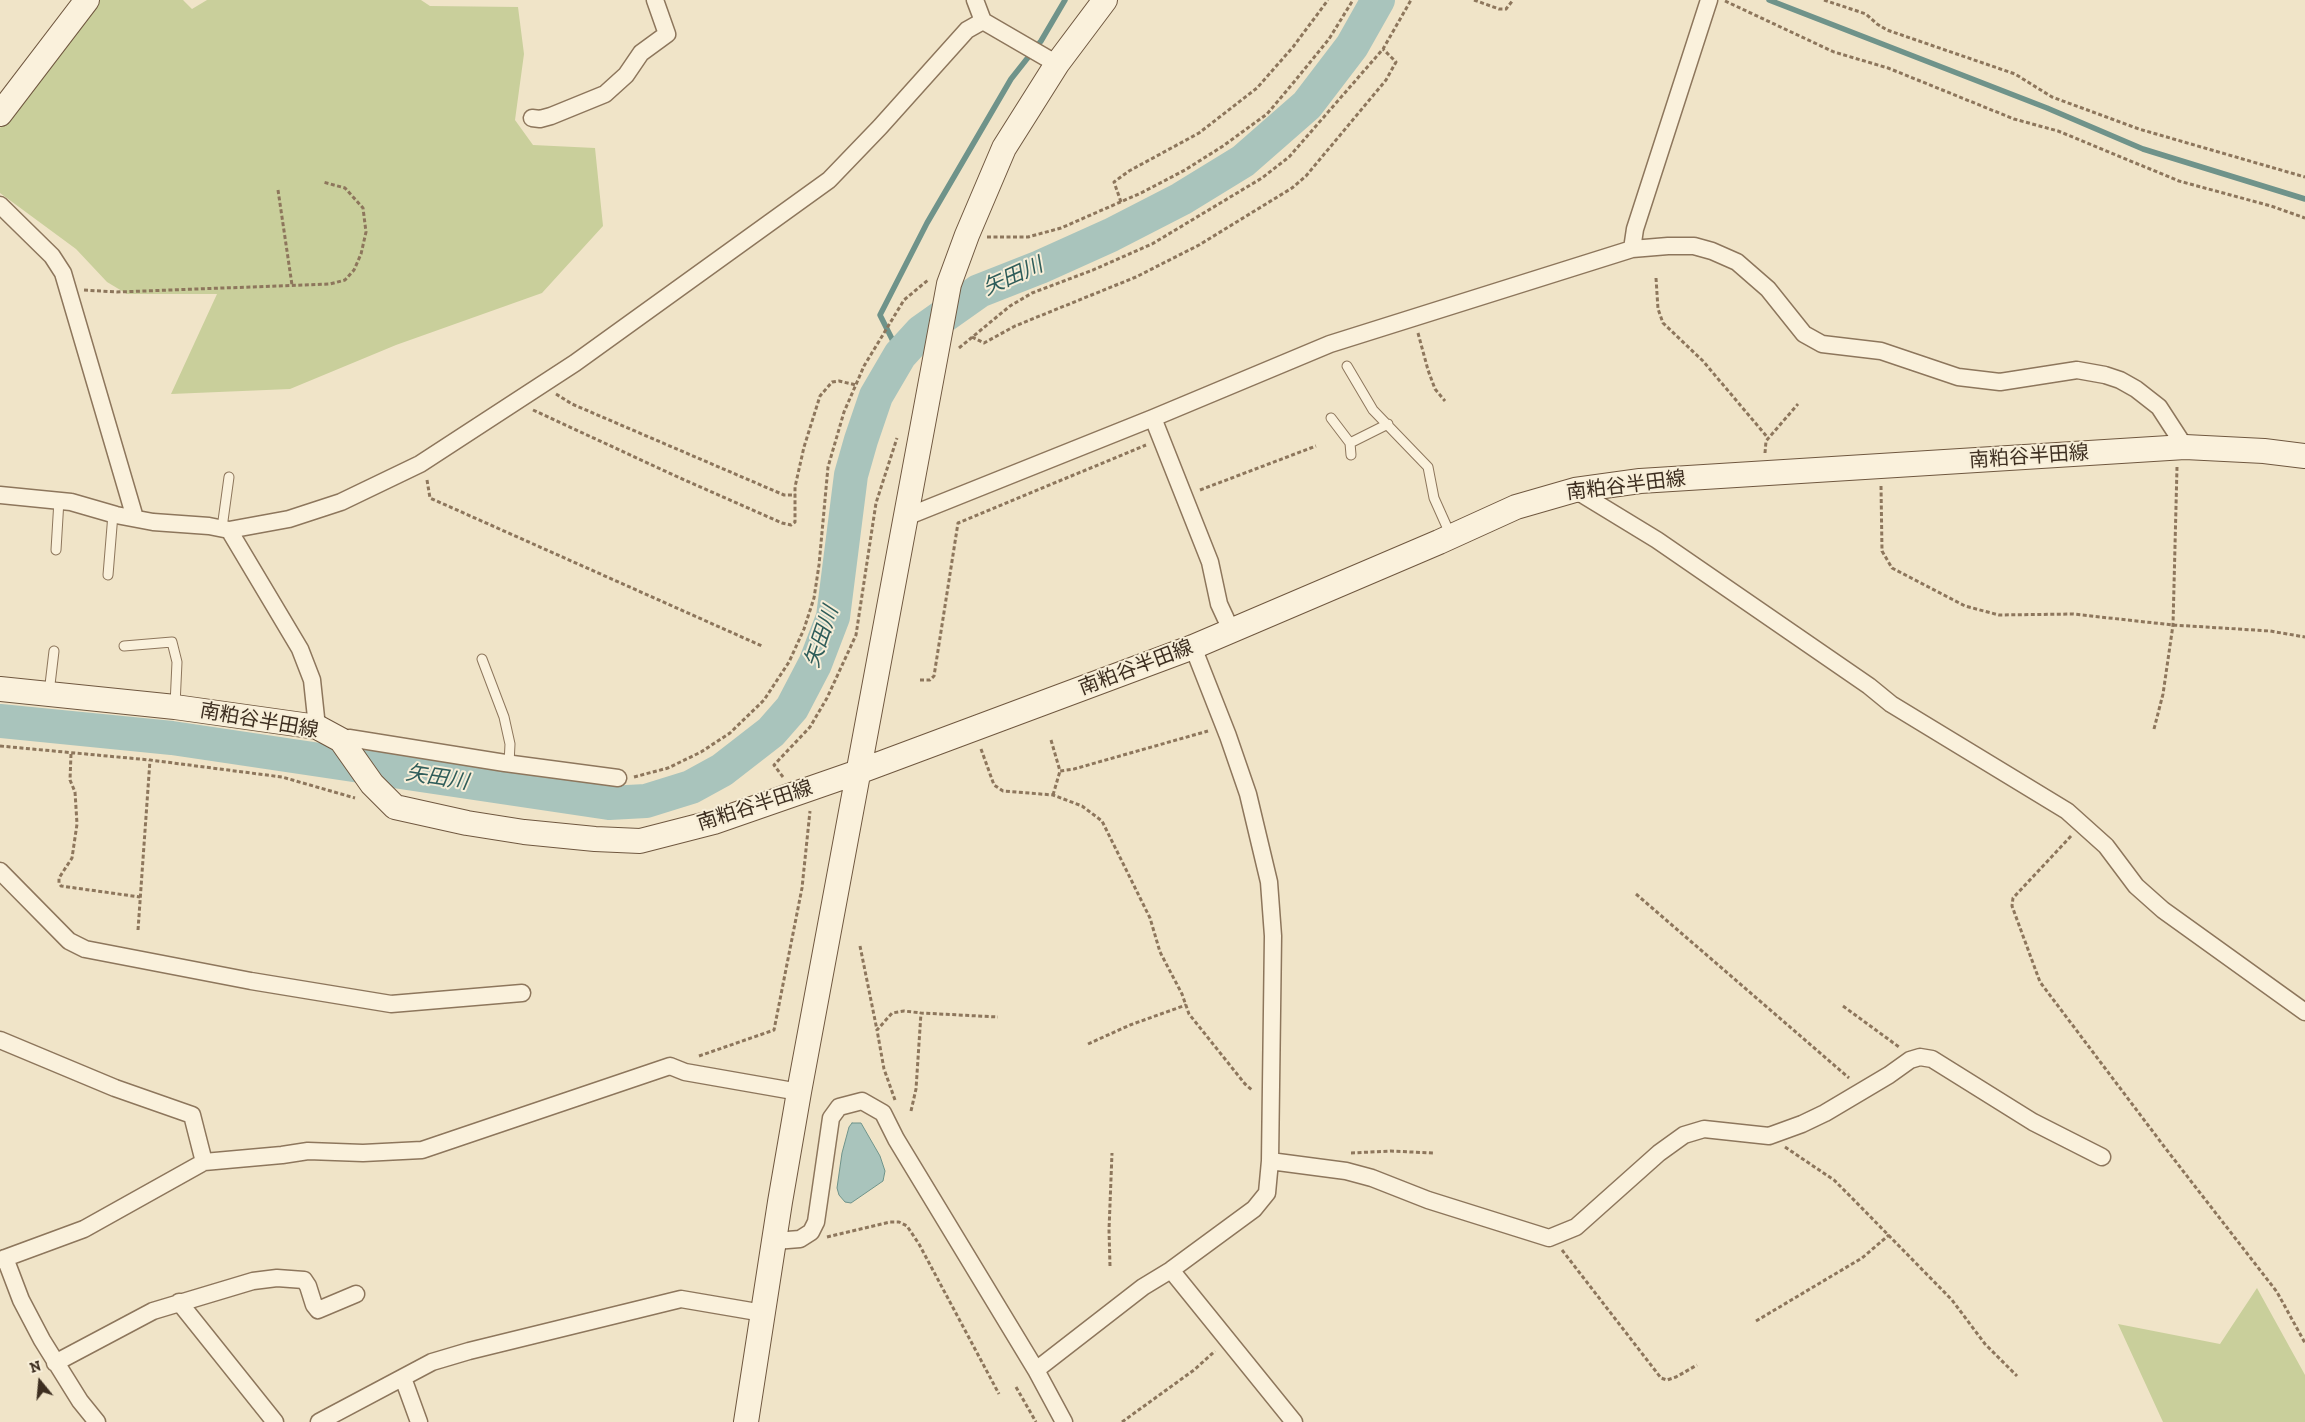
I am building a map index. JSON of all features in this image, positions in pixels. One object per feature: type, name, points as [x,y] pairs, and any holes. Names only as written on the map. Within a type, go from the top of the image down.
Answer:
[{"type":"main road","points":[[0,114],[86,0]]},
{"type":"main road","points":[[746,1422],[799,1092],[951,277],[1004,148],[1057,64],[1105,0]]},
{"type":"main road","name":"南粕谷半田線","points":[[0,689],[175,707],[317,727],[341,740],[377,789],[395,807],[467,823],[595,839],[640,841],[714,822],[858,772],[1194,647],[1451,537],[1516,507],[1575,490],[1640,481],[2181,447],[2264,451],[2305,456]]},
{"type":"street","points":[[532,118],[546,118],[567,108],[588,102],[605,94],[619,81],[641,53],[667,34],[655,0]]},
{"type":"street","points":[[975,0],[983,21],[1057,64]]},
{"type":"street","points":[[1632,249],[1635,229],[1709,0]]},
{"type":"street","points":[[0,494],[59,500],[112,514],[153,522],[225,529],[290,519],[341,502],[420,464],[545,383],[829,180],[880,127],[967,30],[983,21]]},
{"type":"street","points":[[0,205],[52,256],[63,273],[136,518]]},
{"type":"street","points":[[906,517],[1153,418],[1330,344],[1632,249],[1694,246],[1712,251],[1737,262],[1768,289],[1804,334],[1822,344],[1881,351],[1958,378],[2000,382],[2077,370],[2112,377],[2136,389],[2159,406],[2181,447]]},
{"type":"street","points":[[1153,418],[1210,562],[1219,604],[1231,630]]},
{"type":"street","points":[[1575,490],[1657,540],[1869,686],[1892,704],[2066,811],[2106,846],[2136,886],[2163,910],[2305,1012]]},
{"type":"street","points":[[225,529],[300,649],[312,680],[317,727]]},
{"type":"street","points":[[1036,1370],[1143,1287],[1171,1270],[1254,1209],[1267,1193],[1270,1162],[1273,936],[1270,882],[1248,794],[1194,647]]},
{"type":"street","points":[[341,740],[349,738],[509,764],[618,778]]},
{"type":"street","points":[[0,871],[68,941],[85,948],[251,980],[391,1004],[522,993]]},
{"type":"street","points":[[0,1040],[115,1088],[192,1115],[204,1162]]},
{"type":"street","points":[[1270,1162],[1346,1171],[1372,1178],[1428,1200],[1549,1238],[1576,1227],[1659,1154],[1684,1135],[1704,1129],[1759,1135],[1775,1134],[1825,1113],[1910,1060],[1920,1057],[1932,1059],[2033,1122],[2102,1157]]},
{"type":"street","points":[[97,1422],[55,1363],[21,1300],[2,1259],[84,1229],[204,1162],[282,1156],[308,1151],[364,1153],[422,1150],[670,1066],[685,1072],[799,1092]]},
{"type":"street","points":[[775,1241],[800,1239],[808,1234],[816,1222],[831,1118],[839,1107],[862,1101],[883,1113],[896,1139],[1036,1370],[1064,1422]]},
{"type":"street","points":[[1171,1270],[1294,1422]]},
{"type":"street","points":[[55,1363],[136,1319],[179,1302],[253,1281],[277,1278],[304,1280],[314,1305],[318,1310],[356,1294]]},
{"type":"street","points":[[320,1422],[432,1362],[469,1351],[681,1299],[763,1313]]},
{"type":"street","points":[[179,1302],[275,1422]]},
{"type":"street","points":[[402,1378],[419,1422]]},
{"type":"lane","points":[[1347,366],[1373,410],[1428,467],[1434,498],[1451,537]]},
{"type":"lane","points":[[1331,418],[1350,443],[1351,455]]},
{"type":"lane","points":[[1350,443],[1388,424]]},
{"type":"lane","points":[[225,529],[229,477]]},
{"type":"lane","points":[[56,550],[59,500]]},
{"type":"lane","points":[[108,575],[112,514]]},
{"type":"lane","points":[[124,646],[172,642],[177,662],[175,707]]},
{"type":"lane","points":[[49,694],[54,651]]},
{"type":"lane","points":[[482,659],[504,717],[510,744],[509,764]]},
{"type":"path","points":[[1121,202],[1114,182],[1129,171],[1199,133],[1257,88],[1293,47],[1328,0]]},
{"type":"path","points":[[967,235],[999,238],[1028,237],[1060,228],[1121,202],[1185,170],[1223,146],[1266,114],[1329,39],[1353,0]]},
{"type":"path","points":[[936,353],[946,358],[1010,306],[1032,293],[1093,270],[1152,244],[1262,178],[1289,157],[1383,49],[1411,0]]},
{"type":"path","points":[[1474,0],[1499,9],[1506,9],[1513,0]]},
{"type":"path","points":[[1722,0],[1834,52],[1888,68],[2014,119],[2058,131],[2179,181],[2271,206],[2305,218]]},
{"type":"path","points":[[1824,0],[1866,14],[1887,30],[2015,74],[2052,97],[2130,126],[2305,177]]},
{"type":"path","points":[[972,337],[984,343],[1015,326],[1136,277],[1199,244],[1292,188],[1306,176],[1386,80],[1396,62],[1383,49]]},
{"type":"path","points":[[70,292],[80,290],[117,292],[330,284],[345,280],[354,270],[361,254],[366,232],[363,208],[345,188],[323,182]]},
{"type":"path","points":[[278,190],[292,285]]},
{"type":"path","points":[[618,778],[638,776],[668,768],[701,752],[730,732],[764,700],[789,662],[804,629],[814,598],[828,467],[834,438],[864,366],[904,300],[930,277],[951,277]]},
{"type":"path","points":[[1656,278],[1658,309],[1663,323],[1703,361],[1768,438]]},
{"type":"path","points":[[1415,318],[1428,370],[1435,389],[1445,402]]},
{"type":"path","points":[[520,400],[533,410],[782,523],[791,525],[795,522],[796,495],[804,447],[820,396],[832,382],[839,381],[856,385]]},
{"type":"path","points":[[545,383],[554,393],[572,404],[784,495],[796,495]]},
{"type":"path","points":[[1763,473],[1766,441],[1798,404]]},
{"type":"path","points":[[795,794],[790,784],[774,766],[810,727],[827,698],[856,635],[876,502],[885,471],[897,438],[905,427],[923,426]]},
{"type":"path","points":[[920,680],[930,680],[934,676],[958,523],[1160,439]]},
{"type":"path","points":[[1185,496],[1316,446]]},
{"type":"path","points":[[2154,729],[2162,694],[2173,625],[2181,447]]},
{"type":"path","points":[[420,464],[426,472],[430,498],[762,646]]},
{"type":"path","points":[[1880,466],[1882,551],[1892,568],[1908,578],[1966,606],[1998,615],[2073,614],[2173,625],[2214,626],[2270,631],[2305,637]]},
{"type":"path","points":[[973,729],[994,785],[1009,792],[1053,795],[1082,806],[1102,821],[1150,918],[1160,952],[1190,1014],[1245,1084],[1270,1106]]},
{"type":"path","points":[[1060,771],[1074,769],[1211,730],[1226,731]]},
{"type":"path","points":[[1051,740],[1060,771],[1053,795]]},
{"type":"path","points":[[0,746],[150,760],[282,777],[363,800],[377,789]]},
{"type":"path","points":[[70,754],[70,780],[75,792],[77,824],[72,858],[59,878],[59,883],[62,886],[140,897]]},
{"type":"path","points":[[138,930],[150,760]]},
{"type":"path","points":[[670,1066],[774,1030],[802,888],[810,814],[818,786]]},
{"type":"path","points":[[2082,825],[2013,898],[2012,906],[2040,982],[2277,1292],[2305,1343]]},
{"type":"path","points":[[1636,894],[1858,1086],[1861,1092]]},
{"type":"path","points":[[860,946],[884,1069],[896,1104]]},
{"type":"path","points":[[1088,1044],[1130,1025],[1186,1005]]},
{"type":"path","points":[[1843,1006],[1894,1042],[1910,1060]]},
{"type":"path","points":[[877,1030],[892,1013],[904,1011],[998,1017]]},
{"type":"path","points":[[911,1111],[916,1089],[921,1013]]},
{"type":"path","points":[[1775,1134],[1779,1142],[1834,1180],[1952,1300],[1985,1344],[2017,1376]]},
{"type":"path","points":[[1349,1153],[1392,1151],[1433,1153]]},
{"type":"path","points":[[1110,1266],[1109,1230],[1112,1153]]},
{"type":"path","points":[[808,1234],[816,1238],[830,1237],[890,1222],[899,1222],[907,1226],[919,1244],[999,1394]]},
{"type":"path","points":[[1756,1321],[1862,1258],[1889,1235]]},
{"type":"path","points":[[1549,1238],[1558,1246],[1661,1378],[1667,1380],[1676,1377],[1696,1365]]},
{"type":"path","points":[[1122,1422],[1194,1370],[1227,1340]]},
{"type":"path","points":[[1016,1387],[1036,1422]]},
{"type":"green space","points":[[100,0],[183,0],[192,9],[207,0],[421,0],[430,6],[518,7],[524,54],[515,120],[533,145],[595,148],[603,226],[542,293],[396,345],[290,389],[171,394],[217,294],[127,294],[107,282],[76,249],[0,193],[0,128]]},
{"type":"green space","points":[[2257,1288],[2305,1375],[2305,1422],[2163,1422],[2118,1324],[2220,1344]]},
{"type":"water","points":[[852,1123],[861,1123],[880,1156],[885,1171],[883,1181],[851,1203],[845,1202],[839,1195],[837,1188],[842,1153],[849,1127]]},
{"type":"waterway","points":[[900,355],[880,315],[927,223],[1011,79],[1041,41],[1065,0]]},
{"type":"waterway","name":"矢田川","points":[[0,721],[172,738],[609,803],[646,801],[691,787],[722,770],[771,732],[792,708],[815,664],[833,617],[851,475],[876,396],[900,355],[921,332],[979,291],[1040,267],[1111,235],[1181,199],[1243,161],[1307,105],[1352,46],[1378,0]]},
{"type":"waterway","points":[[1769,0],[2047,108],[2143,149],[2305,199]]}]
